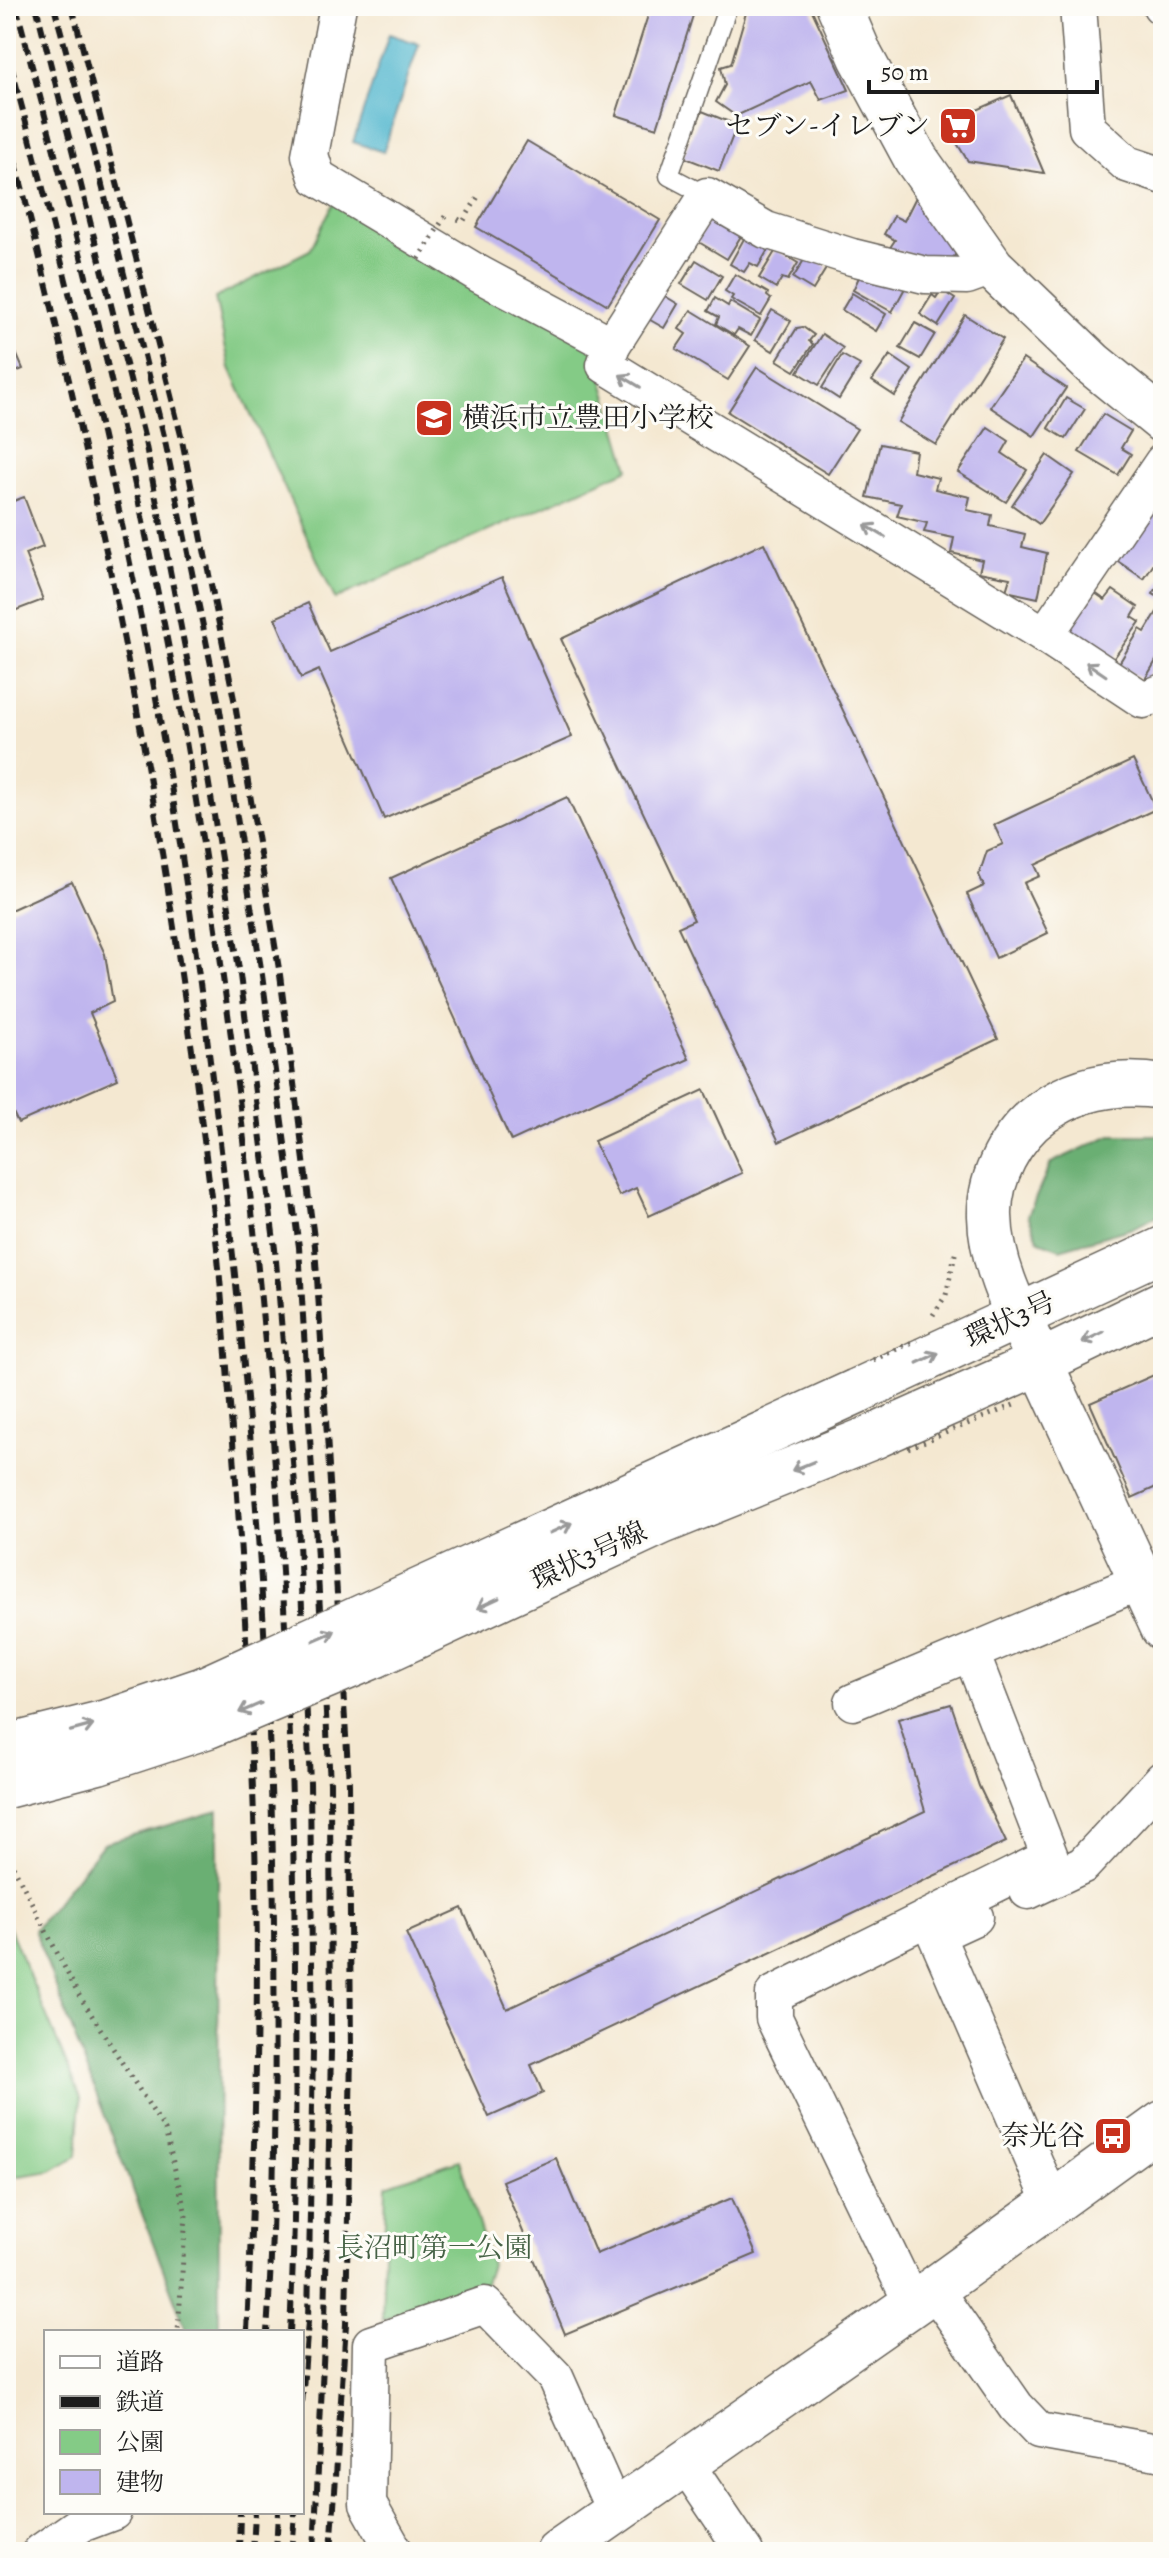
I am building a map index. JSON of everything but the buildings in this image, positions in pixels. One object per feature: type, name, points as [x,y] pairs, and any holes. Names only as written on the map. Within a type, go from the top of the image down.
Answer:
[{"type":"street","points":[[338,6],[310,155],[317,177],[479,274],[612,345]]},
{"type":"street","points":[[839,6],[861,57],[916,159],[992,267],[1093,364],[1163,421]]},
{"type":"street","points":[[1078,6],[1087,128],[1127,164],[1163,176]]},
{"type":"street","points":[[992,267],[967,276],[925,275],[852,257],[766,230],[707,196],[612,345],[605,365],[1045,635],[1143,700],[1163,692]]},
{"type":"street","points":[[1045,635],[1163,462]]},
{"type":"street","points":[[1163,1087],[1108,1084],[1079,1091],[1056,1102],[1032,1120],[1001,1163],[993,1189],[990,1215],[993,1247],[1018,1316],[1163,1628]]},
{"type":"street","name":"環状3号","points":[[857,1391],[1163,1249]]},
{"type":"street","name":"環状3号線","points":[[6,1786],[98,1762],[208,1726],[374,1656],[662,1522],[875,1436],[1041,1362],[1163,1303]]},
{"type":"street","name":"環状3号線","points":[[6,1747],[110,1721],[204,1689],[857,1391]]},
{"type":"street","points":[[853,1702],[1141,1581]]},
{"type":"street","points":[[971,1653],[1050,1857],[774,1994],[774,2018],[923,2296],[1016,2407],[1039,2431],[1163,2453]]},
{"type":"street","points":[[1052,2203],[936,1935],[1083,1865],[1163,1779]]},
{"type":"street","points":[[558,2552],[1163,2123]]},
{"type":"street","points":[[395,2552],[368,2504],[371,2344],[485,2305],[555,2377],[615,2512]]},
{"type":"street","points":[[685,2463],[745,2552]]},
{"type":"street","points":[[41,2552],[81,2524],[108,2514]]},
{"type":"lane","points":[[707,196],[669,176],[728,6]]},
{"type":"path","points":[[419,259],[447,213],[463,222],[479,195]]},
{"type":"path","points":[[6,1852],[77,1992],[165,2130],[186,2214],[178,2330]]},
{"type":"green space","name":"横浜市立豊田小学校","points":[[337,196],[591,341],[629,469],[335,599],[230,368],[215,298],[310,250]]},
{"type":"green space","points":[[1111,1135],[1163,1135],[1163,1213],[1133,1228],[1060,1249],[1039,1241],[1028,1215],[1051,1163]]},
{"type":"green space","points":[[218,1811],[219,2330],[186,2330],[34,1930],[104,1843]]},
{"type":"green space","points":[[6,1920],[81,2098],[77,2156],[51,2171],[6,2178]]},
{"type":"green space","name":"長沼町第一公園","points":[[459,2160],[491,2265],[485,2283],[382,2320],[386,2185]]},
{"type":"water","points":[[389,34],[419,44],[383,152],[353,142]]},
{"type":"railway","points":[[16,6],[106,361],[165,629],[208,874],[249,1184],[277,1496],[292,1809],[295,2103],[290,2330]]},
{"type":"railway","points":[[36,6],[144,436],[196,705],[240,975],[275,1249],[298,1521],[310,1783],[313,2051],[308,2321],[304,2376]]},
{"type":"railway","points":[[54,6],[164,436],[219,704],[262,975],[299,1247],[330,1783],[331,2051],[325,2322],[314,2552]]},
{"type":"railway","points":[[72,6],[181,435],[235,704],[280,975],[315,1246],[349,1783],[351,2052],[346,2324],[331,2552]]},
{"type":"railway","points":[[6,47],[91,385],[145,641],[190,910],[227,1197],[256,1509],[272,1821],[275,2079],[267,2330]]},
{"type":"railway","points":[[6,126],[74,403],[132,683],[180,965],[217,1248],[241,1552],[256,1881],[256,2075],[247,2330]]},
{"type":"railway","points":[[239,2552],[240,2514]]},
{"type":"railway","points":[[253,2552],[255,2514]]},
{"type":"railway","points":[[276,2552],[278,2514]]},
{"type":"railway","points":[[292,2552],[295,2514]]},
{"type":"place","name":"セブン-イレブン","points":[[958,126]]},
{"type":"place","name":"横浜市立豊田小学校","points":[[434,418]]},
{"type":"place","name":"奈光谷","points":[[1113,2136]]}]
